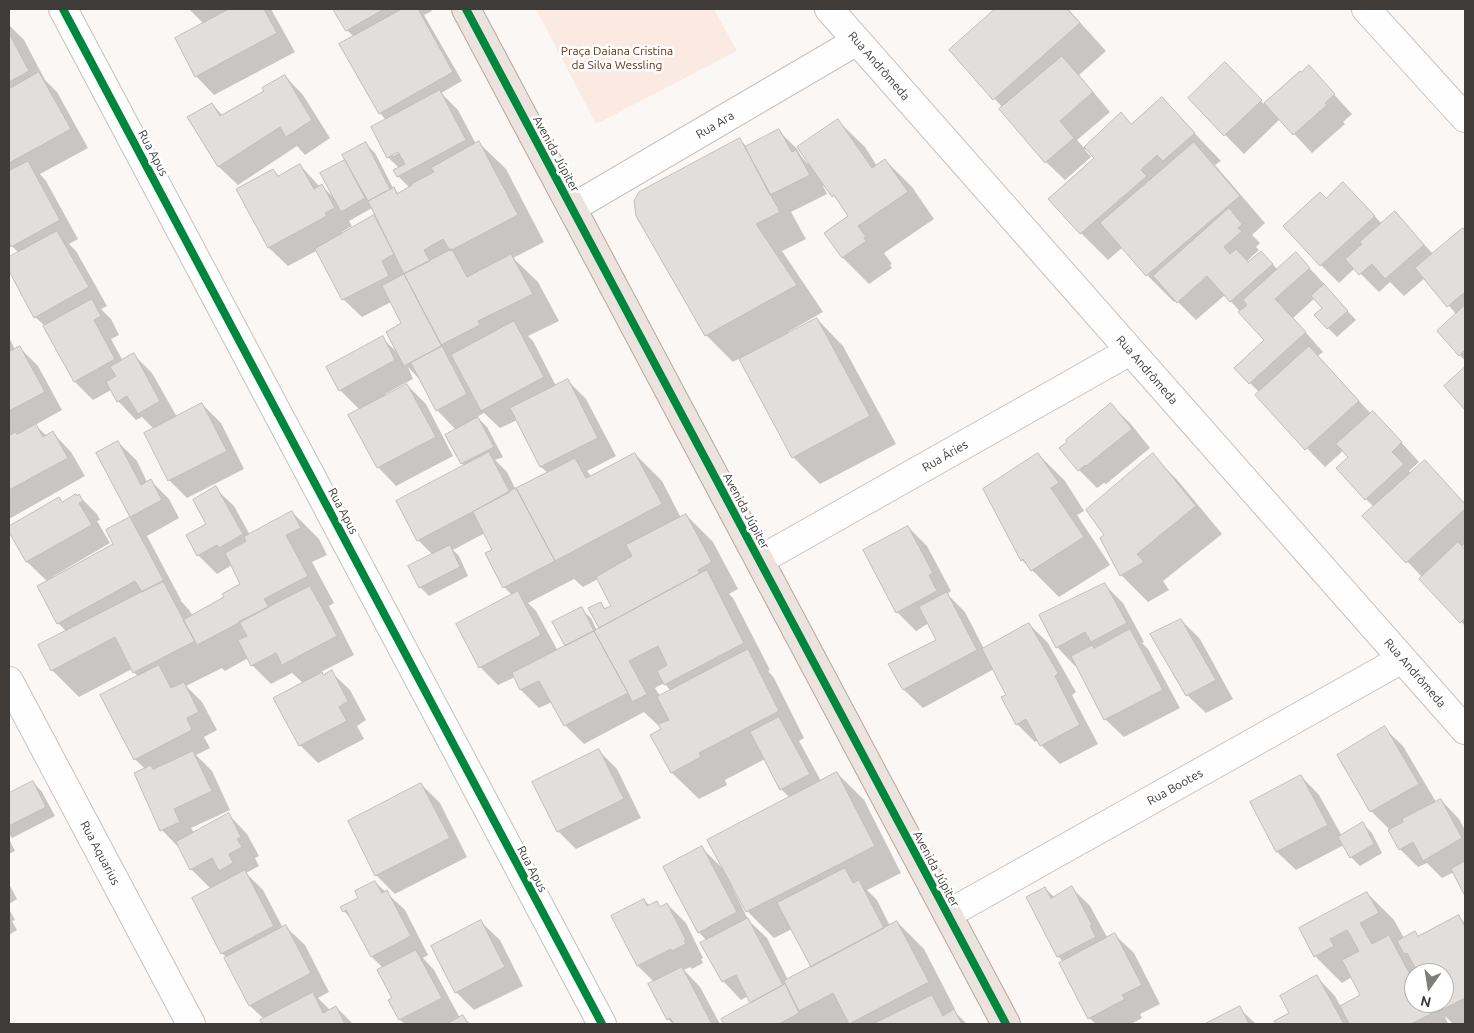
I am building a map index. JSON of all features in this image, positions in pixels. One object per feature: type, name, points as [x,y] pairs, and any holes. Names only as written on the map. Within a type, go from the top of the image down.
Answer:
[{"type":"main road","name":"Avenida Júpiter","points":[[466,9],[1006,1024]]},
{"type":"street","name":"Rua Apus","points":[[63,9],[602,1024]]},
{"type":"street","name":"Rua Andrômeda","points":[[829,9],[1465,730]]},
{"type":"street","points":[[1366,9],[1465,118]]},
{"type":"street","name":"Rua Ara","points":[[572,208],[857,41]]},
{"type":"street","name":"Rua Áries","points":[[760,560],[1130,351]]},
{"type":"street","name":"Rua Bootes","points":[[948,914],[1402,659]]},
{"type":"street","name":"Rua Aquarius","points":[[9,681],[191,1024]]},
{"type":"green space","name":"Praça Daiana Cristina da Silva Wessling","points":[[536,9],[714,9],[737,51],[596,124]]},
{"type":"building","points":[[229,9],[264,9],[277,33],[195,77],[175,38]]},
{"type":"building","points":[[333,9],[384,9],[346,31]]},
{"type":"building","points":[[402,9],[418,9],[453,72],[379,114],[339,44]]},
{"type":"building","points":[[995,9],[1067,9],[1080,23],[993,100],[949,50]]},
{"type":"building","points":[[9,33],[29,71],[9,82]]},
{"type":"building","points":[[1062,56],[1093,92],[1060,121],[1074,138],[1045,163],[999,109]]},
{"type":"building","points":[[1225,62],[1262,100],[1224,136],[1188,98]]},
{"type":"building","points":[[1309,65],[1335,94],[1325,103],[1327,105],[1293,135],[1264,103]]},
{"type":"building","points":[[39,72],[71,129],[9,163],[9,89]]},
{"type":"building","points":[[285,75],[312,120],[286,137],[280,127],[218,167],[187,117],[212,103],[220,116],[264,91],[262,88]]},
{"type":"building","points":[[440,90],[466,140],[397,177],[393,170],[405,164],[398,152],[387,158],[371,127]]},
{"type":"building","points":[[1162,97],[1195,133],[1163,161],[1157,155],[1141,170],[1147,176],[1080,234],[1048,199],[1094,158],[1084,147],[1121,112],[1131,124]]},
{"type":"building","points":[[838,119],[872,168],[885,159],[908,192],[858,226],[866,237],[864,238],[866,241],[842,258],[824,233],[848,216],[834,195],[832,197],[797,147]]},
{"type":"building","points":[[779,129],[792,152],[796,150],[810,175],[770,195],[745,147]]},
{"type":"building","points":[[740,138],[780,212],[756,224],[797,285],[705,336],[636,216],[634,201],[639,192]]},
{"type":"building","points":[[479,141],[518,215],[450,251],[443,239],[424,250],[430,261],[404,274],[368,201],[394,187],[397,194],[434,172],[431,168]]},
{"type":"building","points":[[366,142],[390,189],[368,201],[342,155]]},
{"type":"building","points":[[1194,142],[1240,196],[1146,276],[1100,223]]},
{"type":"building","points":[[345,160],[365,198],[341,212],[320,173]]},
{"type":"building","points":[[28,161],[60,220],[11,247],[9,242],[9,171]]},
{"type":"building","points":[[300,164],[314,189],[322,184],[335,208],[325,213],[327,216],[268,248],[236,189],[273,169],[278,176]]},
{"type":"building","points":[[1343,182],[1375,216],[1320,266],[1283,226],[1320,192],[1326,198]]},
{"type":"building","points":[[1229,208],[1242,224],[1238,228],[1242,231],[1224,247],[1230,254],[1236,249],[1248,262],[1261,251],[1273,264],[1230,302],[1207,276],[1177,303],[1153,276]]},
{"type":"building","points":[[1395,211],[1424,245],[1385,279],[1372,264],[1359,275],[1345,259],[1362,244],[1360,242]]},
{"type":"building","points":[[374,215],[394,254],[382,261],[389,276],[342,300],[315,249]]},
{"type":"building","points":[[1463,228],[1465,231],[1465,292],[1447,307],[1415,268]]},
{"type":"building","points":[[57,231],[89,287],[34,318],[9,271],[9,257]]},
{"type":"building","points":[[452,249],[467,277],[511,254],[533,294],[478,321],[480,325],[441,345],[404,274]]},
{"type":"building","points":[[1296,252],[1310,268],[1275,299],[1306,332],[1249,384],[1234,368],[1264,340],[1238,312],[1247,305],[1243,300]]},
{"type":"building","points":[[404,274],[442,346],[404,366],[386,332],[401,323],[382,286]]},
{"type":"building","points":[[1324,284],[1348,311],[1327,329],[1314,315],[1322,308],[1311,296]]},
{"type":"building","points":[[92,299],[101,316],[94,320],[115,359],[74,382],[43,326]]},
{"type":"building","points":[[1465,305],[1465,350],[1459,356],[1437,331]]},
{"type":"building","points":[[817,318],[870,416],[792,458],[739,359]]},
{"type":"building","points":[[514,321],[544,377],[481,411],[451,355]]},
{"type":"building","points":[[383,336],[395,360],[339,391],[326,367]]},
{"type":"building","points":[[20,346],[45,392],[9,411],[9,352]]},
{"type":"building","points":[[442,346],[467,394],[436,411],[411,363]]},
{"type":"building","points":[[1309,346],[1359,401],[1305,450],[1255,395]]},
{"type":"building","points":[[134,353],[160,401],[138,414],[127,396],[117,402],[106,382],[116,376],[110,367]]},
{"type":"building","points":[[1465,367],[1465,410],[1444,386]]},
{"type":"building","points":[[568,379],[598,438],[540,467],[510,408]]},
{"type":"building","points":[[407,384],[436,437],[377,468],[348,415]]},
{"type":"building","points":[[202,403],[227,451],[168,481],[144,433]]},
{"type":"building","points":[[1111,403],[1132,429],[1078,471],[1059,448]]},
{"type":"building","points":[[1373,411],[1402,442],[1392,452],[1404,464],[1365,500],[1336,468],[1348,457],[1336,444]]},
{"type":"building","points":[[478,417],[494,447],[461,464],[445,435]]},
{"type":"building","points":[[36,424],[43,437],[53,431],[68,458],[9,490],[9,436]]},
{"type":"building","points":[[118,441],[141,485],[151,479],[162,500],[130,517],[96,453]]},
{"type":"building","points":[[489,452],[510,492],[417,541],[396,501]]},
{"type":"building","points":[[635,453],[662,504],[555,561],[516,488],[575,458],[586,478]]},
{"type":"building","points":[[1038,453],[1059,483],[1051,488],[1084,537],[1031,571],[1023,559],[1021,561],[983,489]]},
{"type":"building","points":[[1153,453],[1196,506],[1137,554],[1144,562],[1120,576],[1100,538],[1104,535],[1086,510]]},
{"type":"building","points":[[1425,460],[1465,504],[1465,509],[1406,563],[1362,516]]},
{"type":"building","points":[[216,486],[243,534],[219,548],[217,545],[197,556],[186,535],[206,524],[193,500]]},
{"type":"building","points":[[516,488],[555,561],[503,588],[485,553],[492,550],[473,512]]},
{"type":"building","points":[[76,494],[77,496],[79,494],[83,501],[79,503],[92,525],[26,562],[9,532],[9,526],[59,497],[62,502]]},
{"type":"building","points":[[292,511],[301,528],[286,535],[308,576],[264,599],[269,607],[197,645],[183,620],[224,597],[222,594],[240,584],[225,553],[246,541],[244,537]]},
{"type":"building","points":[[686,514],[712,562],[698,570],[700,573],[599,628],[588,608],[601,602],[604,609],[611,606],[596,577],[632,556],[626,545]]},
{"type":"building","points":[[130,517],[164,581],[142,592],[135,581],[57,624],[37,586],[113,544],[106,530]]},
{"type":"building","points":[[908,526],[933,573],[929,575],[937,591],[896,613],[863,550]]},
{"type":"building","points":[[1458,542],[1465,549],[1465,618],[1460,623],[1419,579]]},
{"type":"building","points":[[450,545],[460,567],[419,588],[408,566]]},
{"type":"building","points":[[707,570],[744,643],[664,685],[657,671],[667,665],[658,646],[629,661],[647,694],[632,702],[594,631]]},
{"type":"building","points":[[163,581],[195,641],[133,673],[115,637],[51,671],[38,645]]},
{"type":"building","points":[[1105,583],[1127,623],[1091,642],[1085,632],[1056,648],[1039,615]]},
{"type":"building","points":[[310,586],[337,636],[282,665],[276,653],[251,666],[238,640],[247,636],[239,622]]},
{"type":"building","points":[[518,591],[541,635],[479,668],[456,624]]},
{"type":"building","points":[[947,592],[977,650],[903,690],[888,664],[936,640],[919,607]]},
{"type":"building","points":[[582,607],[594,631],[565,646],[552,622]]},
{"type":"building","points":[[1181,619],[1216,680],[1186,696],[1150,634]]},
{"type":"building","points":[[1029,623],[1058,673],[1055,676],[1080,725],[1040,746],[1026,719],[1016,725],[1001,697],[1006,695],[982,649]]},
{"type":"building","points":[[1130,629],[1163,690],[1104,720],[1071,656],[1092,645],[1094,648]]},
{"type":"building","points":[[594,631],[628,693],[564,726],[539,681],[520,690],[512,673]]},
{"type":"building","points":[[748,649],[779,711],[699,753],[701,757],[671,773],[650,735],[661,729],[658,724],[669,720],[657,697]]},
{"type":"building","points":[[159,665],[171,688],[184,682],[199,712],[187,718],[192,730],[134,760],[100,695]]},
{"type":"building","points":[[332,670],[348,701],[339,707],[347,721],[299,746],[273,698],[322,672],[323,675]]},
{"type":"building","points":[[779,717],[810,774],[780,790],[750,732]]},
{"type":"building","points":[[1385,726],[1419,784],[1370,812],[1337,755]]},
{"type":"building","points":[[599,749],[624,799],[557,832],[532,782]]},
{"type":"building","points":[[193,751],[212,791],[174,809],[180,822],[160,831],[134,773],[151,765],[153,769]]},
{"type":"building","points":[[837,772],[875,846],[746,912],[707,840]]},
{"type":"building","points":[[1301,775],[1328,825],[1276,852],[1250,802]]},
{"type":"building","points":[[33,781],[46,807],[9,826],[9,793]]},
{"type":"building","points":[[421,783],[450,838],[375,876],[348,821]]},
{"type":"building","points":[[1441,799],[1462,838],[1423,861],[1413,842],[1399,850],[1388,830],[1403,822],[1402,819]]},
{"type":"building","points":[[229,813],[241,837],[237,839],[242,847],[229,854],[233,863],[219,871],[212,858],[190,870],[176,842]]},
{"type":"building","points":[[1363,822],[1374,844],[1350,858],[1338,837]]},
{"type":"building","points":[[702,846],[737,912],[698,933],[663,867]]},
{"type":"building","points":[[1465,861],[1465,896],[1451,869]]},
{"type":"building","points":[[845,868],[853,883],[859,880],[884,928],[811,967],[777,903]]},
{"type":"building","points":[[245,870],[274,926],[221,954],[192,898]]},
{"type":"building","points":[[375,881],[382,893],[387,890],[411,936],[371,957],[346,910],[343,912],[340,907],[358,898],[355,891]]},
{"type":"building","points":[[1072,886],[1096,937],[1057,957],[1026,897],[1045,887],[1051,898]]},
{"type":"building","points":[[1367,892],[1379,913],[1360,923],[1372,944],[1389,935],[1404,963],[1404,1013],[1431,1014],[1411,1024],[1349,1024],[1340,1006],[1360,995],[1342,960],[1359,951],[1347,930],[1330,939],[1334,946],[1314,957],[1299,928]]},
{"type":"building","points":[[644,899],[647,906],[657,901],[660,907],[667,903],[686,940],[684,941],[686,944],[672,951],[671,949],[637,966],[611,916]]},
{"type":"building","points":[[1459,915],[1465,927],[1465,998],[1454,1004],[1454,963],[1412,963],[1407,953],[1404,954],[1397,941],[1415,931],[1418,936]]},
{"type":"building","points":[[748,918],[783,985],[750,1003],[736,975],[722,982],[700,943]]},
{"type":"building","points":[[481,920],[505,967],[455,993],[431,946]]},
{"type":"building","points":[[897,921],[929,982],[849,1024],[833,993],[799,1011],[784,981]]},
{"type":"building","points":[[286,925],[311,973],[249,1006],[224,958]]},
{"type":"building","points":[[1115,933],[1142,985],[1122,995],[1125,999],[1088,1019],[1059,963]]},
{"type":"building","points":[[416,950],[442,998],[399,1020],[388,1000],[392,998],[377,970]]},
{"type":"building","points":[[682,967],[712,1024],[674,1024],[670,1018],[667,1020],[648,984]]},
{"type":"building","points":[[1317,975],[1344,1024],[1276,1024],[1274,1021],[1289,1013],[1280,996]]},
{"type":"building","points":[[785,984],[799,1013],[779,1024],[724,1024],[721,1019]]},
{"type":"building","points":[[313,992],[323,1013],[336,1006],[345,1024],[262,1024],[260,1020]]},
{"type":"building","points":[[932,995],[943,1016],[954,1009],[962,1024],[873,1024]]},
{"type":"building","points":[[1240,1006],[1249,1024],[1205,1024]]},
{"type":"building","points":[[463,1015],[468,1024],[447,1024]]},
{"type":"cycle path","points":[[63,9],[602,1024]]},
{"type":"cycle path","points":[[466,9],[1006,1024]]}]
